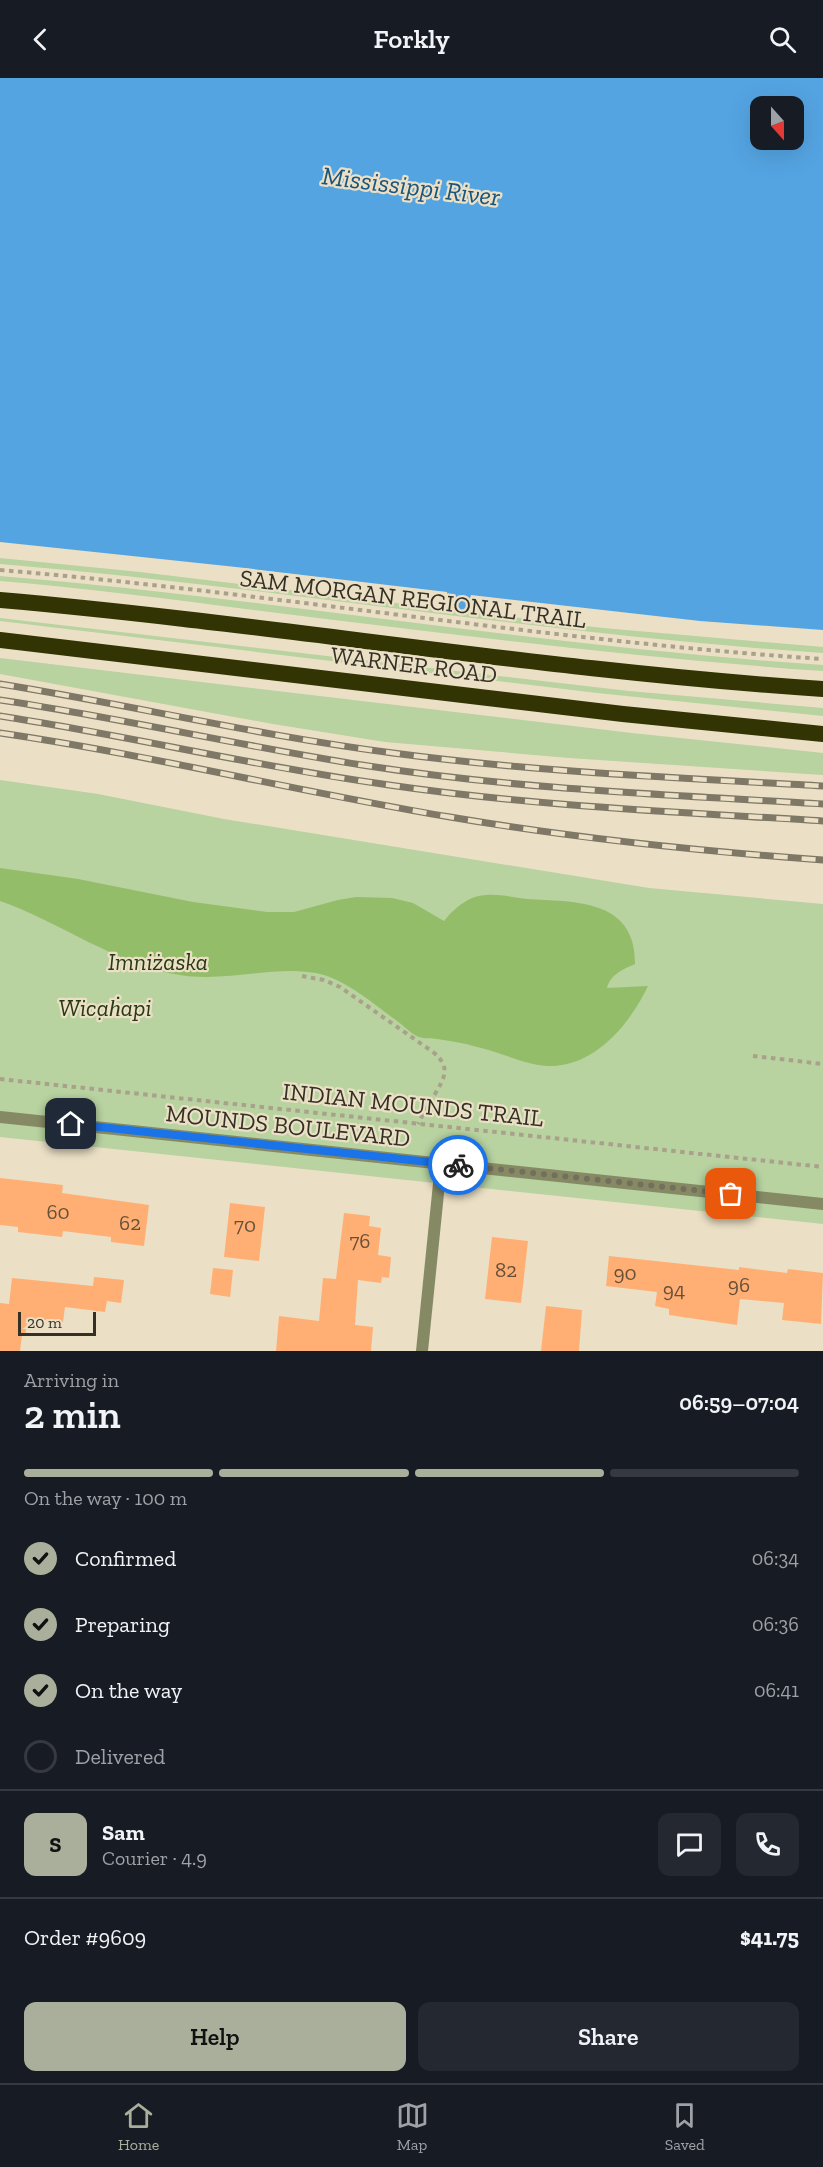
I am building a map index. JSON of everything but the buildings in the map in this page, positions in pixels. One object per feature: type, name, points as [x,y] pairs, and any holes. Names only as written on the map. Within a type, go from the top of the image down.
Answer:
[{"type":"highway","name":"WARNER ROAD","points":[[0,600],[148,615],[570,666],[823,689]]},
{"type":"highway","name":"WARNER ROAD","points":[[0,640],[622,714],[823,734]]},
{"type":"street","name":"MOUNDS BOULEVARD","points":[[0,1117],[823,1204]]},
{"type":"street","points":[[422,1351],[441,1164]]},
{"type":"path","name":"SAM MORGAN REGIONAL TRAIL","points":[[0,570],[614,640],[823,659]]},
{"type":"path","points":[[302,976],[340,987],[441,1060],[445,1071],[443,1080],[418,1124]]},
{"type":"path","points":[[753,1056],[823,1064]]},
{"type":"path","name":"INDIAN MOUNDS TRAIL","points":[[0,1079],[823,1167]]},
{"type":"green space","points":[[0,558],[140,572],[603,628],[823,647],[823,653],[617,635],[206,585],[0,564]]},
{"type":"green space","points":[[0,576],[206,597],[617,647],[823,665],[823,671],[542,645],[131,594],[0,581]]},
{"type":"green space","points":[[0,618],[629,691],[823,708],[823,716],[597,693],[0,621]]},
{"type":"green space","points":[[0,658],[632,733],[823,753],[823,775],[569,758],[385,742],[0,674]]},
{"type":"green space","name":"Imniżaska","points":[[0,780],[98,794],[224,819],[649,888],[823,904],[823,1224],[0,1137]]},
{"type":"green space","points":[[0,868],[78,879],[193,902],[267,912],[294,912],[356,897],[392,898],[413,903],[444,921],[464,902],[486,895],[582,903],[613,915],[625,926],[633,942],[635,964],[614,976],[607,988],[648,986],[621,1029],[595,1052],[564,1065],[538,1065],[467,1044],[419,1037],[354,990],[324,975],[290,971],[198,977],[157,970],[134,962],[0,901]]},
{"type":"water","name":"Mississippi River","points":[[0,78],[823,78],[823,630],[700,621],[471,595],[467,612],[449,610],[447,592],[0,542]]},
{"type":"railway","points":[[0,684],[294,738],[447,760],[554,770],[823,786]]},
{"type":"railway","points":[[0,700],[362,765],[419,773],[534,786],[823,804]]},
{"type":"railway","points":[[0,716],[340,778],[443,792],[606,808],[823,821]]},
{"type":"railway","points":[[0,733],[113,752],[496,825],[636,843],[823,860]]},
{"type":"way so far","points":[[458,1165],[731,1194]]},
{"type":"route","points":[[71,1124],[458,1165]]},
{"type":"park label","name":"Wic̣aḣapi","points":[[105,1008]]}]
